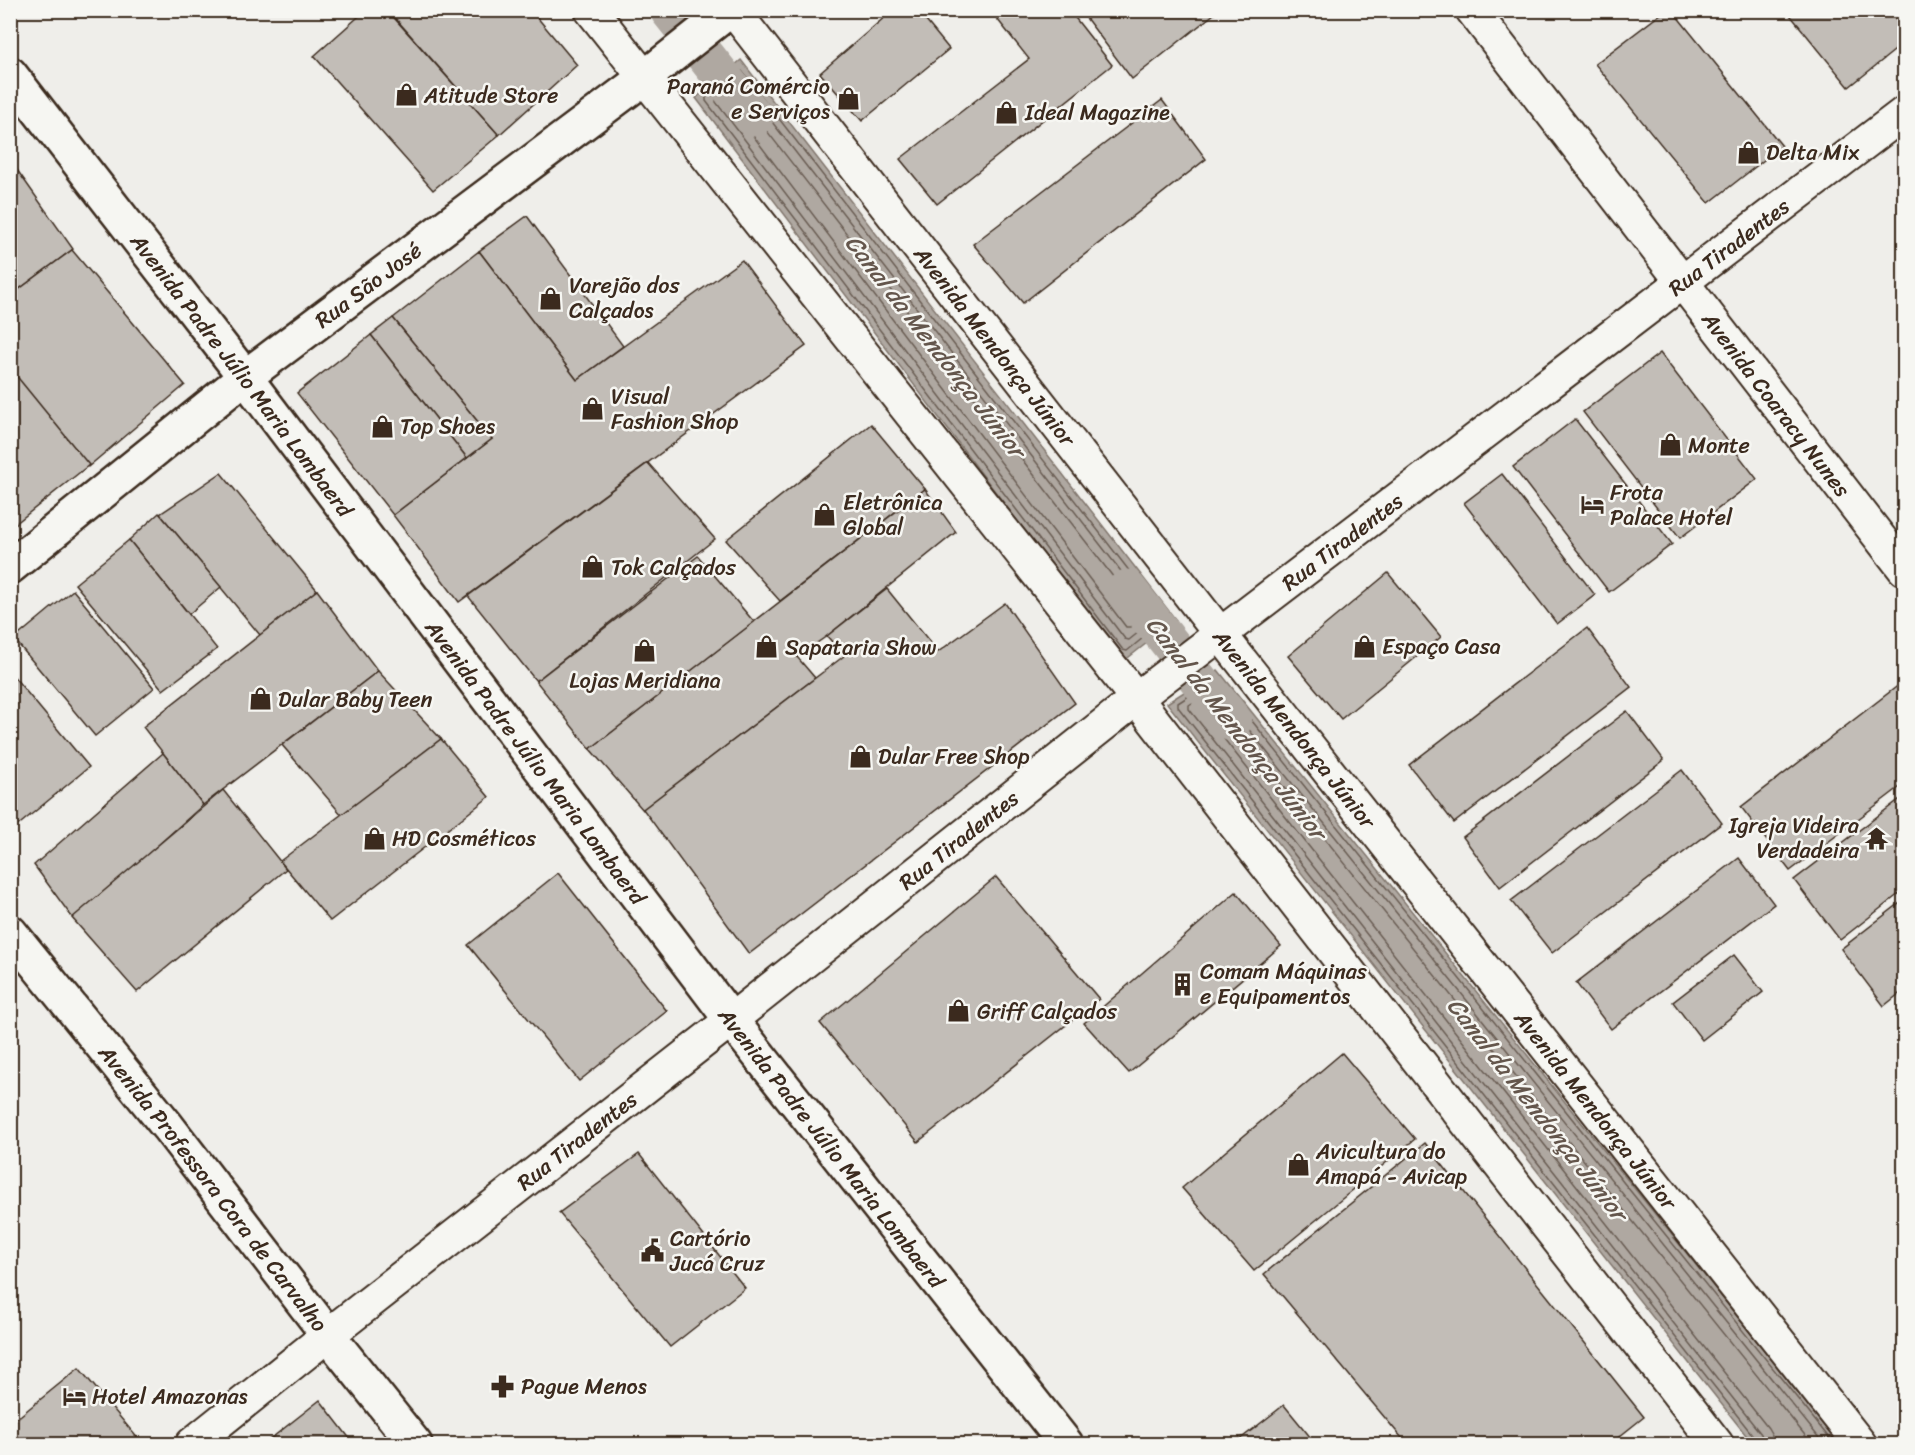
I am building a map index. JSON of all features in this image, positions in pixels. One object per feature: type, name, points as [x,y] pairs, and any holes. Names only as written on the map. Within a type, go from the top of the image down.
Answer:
[{"type":"main road","name":"Rua São José","points":[[10,567],[245,376],[724,16]]},
{"type":"main road","name":"Avenida Padre Júlio Maria Lombaerd","points":[[10,74],[245,376],[732,1020],[1066,1444]]},
{"type":"main road","name":"Avenida Professora Cora de Carvalho","points":[[10,932],[168,1127],[415,1444]]},
{"type":"street","points":[[591,10],[655,70],[1144,692],[1717,1444]]},
{"type":"street","name":"Avenida Coaracy Nunes","points":[[1472,10],[1905,569]]},
{"type":"street","name":"Avenida Mendonça Júnior","points":[[724,16],[1211,641],[1860,1444]]},
{"type":"street","name":"Rua Tiradentes","points":[[192,1444],[732,1020],[1144,692],[1905,113]]},
{"type":"water","points":[[741,60],[1176,620],[1124,661],[696,98]]},
{"type":"water","points":[[1218,670],[1842,1444],[1753,1444],[1167,703]]},
{"type":"building","name":"Atitude Store","points":[[366,10],[387,10],[499,135],[433,190],[314,56]]},
{"type":"building","points":[[388,10],[531,10],[577,65],[499,135]]},
{"type":"building","points":[[893,10],[917,10],[949,49],[862,121],[820,73]]},
{"type":"building","name":"Ideal Magazine","points":[[990,10],[1069,10],[1112,65],[937,204],[900,159],[1029,59]]},
{"type":"building","points":[[1080,10],[1219,10],[1132,79]]},
{"type":"building","points":[[1666,10],[1672,10],[1782,146],[1709,203],[1595,64]]},
{"type":"building","points":[[1786,10],[1889,10],[1904,29],[1904,43],[1849,87]]},
{"type":"building","points":[[1162,100],[1206,159],[1023,303],[973,244]]},
{"type":"building","points":[[10,160],[73,249],[10,296]]},
{"type":"building","name":"Varejão dos Calçados","points":[[527,216],[623,346],[577,380],[479,251]]},
{"type":"building","points":[[72,250],[185,385],[88,467],[10,369],[10,296]]},
{"type":"building","name":"Visual Fashion Shop","points":[[479,251],[577,380],[742,260],[806,346],[459,602],[393,515],[492,439],[393,318]]},
{"type":"building","points":[[393,318],[492,439],[467,458],[371,335]]},
{"type":"building","name":"Top Shoes","points":[[371,335],[467,458],[393,515],[297,393]]},
{"type":"building","name":"Monte","points":[[1660,353],[1757,479],[1680,538],[1583,412]]},
{"type":"building","points":[[10,368],[89,465],[10,528]]},
{"type":"building","name":"Frota Palace Hotel","points":[[1575,419],[1672,544],[1609,592],[1513,467]]},
{"type":"building","name":"Eletrônica Global","points":[[871,424],[925,489],[780,601],[726,540]]},
{"type":"building","name":"Tok Calçados","points":[[648,463],[715,539],[536,681],[468,596]]},
{"type":"building","points":[[221,473],[317,590],[260,635],[160,514]]},
{"type":"building","points":[[1502,474],[1595,595],[1557,624],[1464,503]]},
{"type":"building","name":"Sapataria Show","points":[[925,489],[956,532],[827,636],[797,657],[815,678],[643,810],[590,749]]},
{"type":"building","points":[[159,513],[221,587],[189,614],[129,540]]},
{"type":"building","points":[[129,540],[217,649],[163,690],[75,584]]},
{"type":"building","name":"Lojas Meridiana","points":[[698,556],[754,622],[590,749],[536,681]]},
{"type":"building","name":"Espaço Casa","points":[[1388,573],[1441,637],[1341,719],[1288,656]]},
{"type":"building","name":"Dular Free Shop","points":[[887,589],[938,652],[1005,603],[1075,703],[749,954],[643,809],[844,656],[827,636]]},
{"type":"building","points":[[73,590],[154,688],[95,736],[14,639]]},
{"type":"building","name":"Dular Baby Teen","points":[[317,590],[378,671],[203,805],[143,727]]},
{"type":"building","points":[[1587,628],[1631,687],[1454,823],[1409,765]]},
{"type":"building","points":[[378,671],[441,739],[342,815],[282,745]]},
{"type":"building","points":[[10,672],[89,767],[10,832]]},
{"type":"building","points":[[1904,681],[1904,784],[1790,871],[1741,807]]},
{"type":"building","points":[[1627,711],[1664,760],[1500,887],[1463,837]]},
{"type":"building","name":"HD Cosméticos","points":[[441,739],[489,797],[330,921],[280,861]]},
{"type":"building","points":[[163,753],[203,805],[74,920],[34,865]]},
{"type":"building","points":[[1682,770],[1722,823],[1552,953],[1511,901]]},
{"type":"building","points":[[223,790],[286,869],[137,992],[72,918]]},
{"type":"building","name":"Igreja Videira Verdadeira","points":[[1904,796],[1904,890],[1840,940],[1794,880]]},
{"type":"building","points":[[1739,858],[1774,904],[1611,1029],[1576,983]]},
{"type":"building","points":[[558,873],[667,1011],[579,1081],[468,945]]},
{"type":"building","name":"Griff Calçados","points":[[996,877],[1099,999],[918,1142],[820,1023]]},
{"type":"building","name":"Comam Máquinas e Equipamentos","points":[[1236,892],[1281,946],[1129,1073],[1084,1023]]},
{"type":"building","points":[[1904,900],[1904,990],[1884,1006],[1841,949]]},
{"type":"building","points":[[1734,955],[1763,992],[1702,1040],[1673,1002]]},
{"type":"building","name":"Avicultura do Amapá - Avicap","points":[[1342,1053],[1415,1139],[1254,1271],[1182,1188]]},
{"type":"building","points":[[1425,1143],[1644,1417],[1610,1444],[1407,1444],[1264,1274]]},
{"type":"building","name":"Cartório Jucá Cruz","points":[[639,1154],[745,1288],[670,1347],[559,1213]]},
{"type":"building","name":"Hotel Amazonas","points":[[79,1368],[140,1441],[136,1444],[10,1444],[10,1424]]},
{"type":"building","points":[[320,1400],[354,1444],[264,1444]]},
{"type":"building","points":[[1284,1405],[1316,1444],[1234,1444]]},
{"type":"waterway","name":"Canal da Mendonça Júnior","points":[[669,10],[754,117]]},
{"type":"waterway","name":"Canal da Mendonça Júnior","points":[[1127,589],[1232,722]]},
{"type":"place","name":"Atitude Store","points":[[406,95]]},
{"type":"place","name":"Paraná Comércio e Serviços","points":[[848,99]]},
{"type":"place","name":"Ideal Magazine","points":[[1007,112]]},
{"type":"place","name":"Delta Mix","points":[[1748,152]]},
{"type":"place","name":"Varejão dos Calçados","points":[[551,298]]},
{"type":"place","name":"Visual Fashion Shop","points":[[593,409]]},
{"type":"place","name":"Top Shoes","points":[[382,426]]},
{"type":"place","name":"Monte","points":[[1670,445]]},
{"type":"place","name":"Frota Palace Hotel","points":[[1592,505]]},
{"type":"place","name":"Eletrônica Global","points":[[825,515]]},
{"type":"place","name":"Tok Calçados","points":[[593,567]]},
{"type":"place","name":"Espaço Casa","points":[[1364,646]]},
{"type":"place","name":"Sapataria Show","points":[[767,647]]},
{"type":"place","name":"Lojas Meridiana","points":[[645,651]]},
{"type":"place","name":"Dular Baby Teen","points":[[260,699]]},
{"type":"place","name":"Dular Free Shop","points":[[860,756]]},
{"type":"place","name":"HD Cosméticos","points":[[374,838]]},
{"type":"place","name":"Igreja Videira Verdadeira","points":[[1877,838]]},
{"type":"place","name":"Comam Máquinas e Equipamentos","points":[[1182,984]]},
{"type":"place","name":"Griff Calçados","points":[[959,1011]]},
{"type":"place","name":"Avicultura do Amapá - Avicap","points":[[1298,1164]]},
{"type":"place","name":"Cartório Jucá Cruz","points":[[652,1251]]},
{"type":"place","name":"Pague Menos","points":[[503,1386]]},
{"type":"place","name":"Hotel Amazonas","points":[[74,1396]]}]
